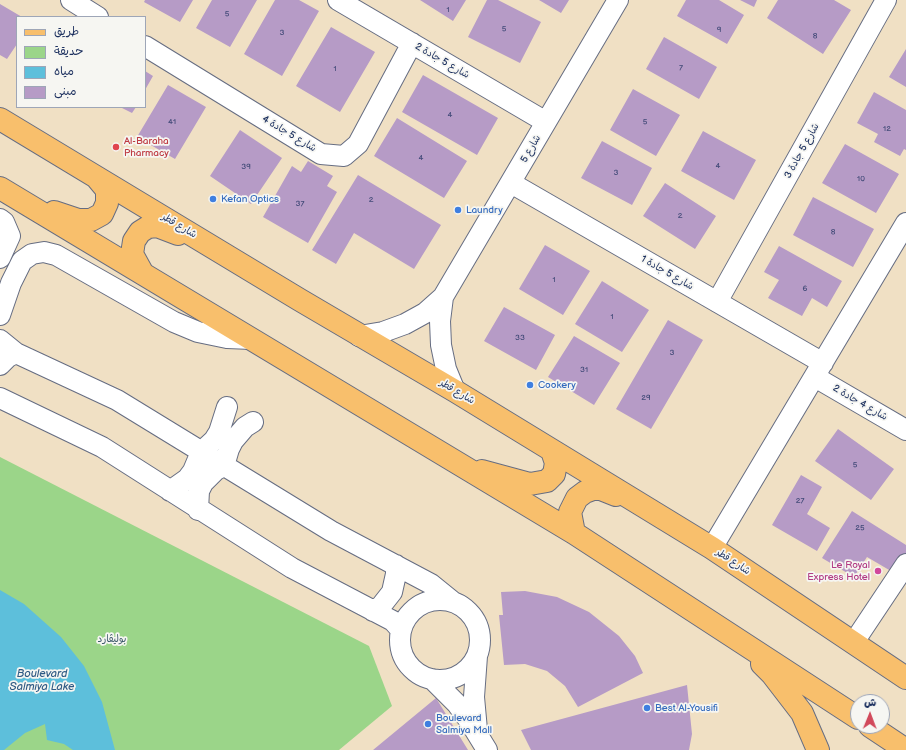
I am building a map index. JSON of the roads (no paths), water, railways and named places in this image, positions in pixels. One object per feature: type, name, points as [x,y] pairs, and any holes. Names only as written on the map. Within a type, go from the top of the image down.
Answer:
[{"type":"main road","name":"شارع قطر","points":[[0,119],[359,336],[455,391],[712,548],[906,678]]},
{"type":"main road","points":[[22,202],[78,220],[91,220],[102,214],[107,203],[107,190],[97,178]]},
{"type":"main road","points":[[0,188],[574,534],[850,713]]},
{"type":"main road","points":[[143,274],[132,254],[134,241],[140,232],[148,227],[157,226],[232,258]]},
{"type":"main road","points":[[454,463],[530,484],[547,481],[554,474],[556,463],[552,451]]},
{"type":"main road","points":[[574,534],[570,512],[577,498],[585,492],[600,489],[643,506]]},
{"type":"main road","points":[[734,637],[772,674],[798,707],[818,750]]},
{"type":"main road","points":[[882,734],[906,750]]},
{"type":"street","points":[[71,0],[96,16]]},
{"type":"street","name":"شارع 5 جادة 2","points":[[338,0],[546,122]]},
{"type":"street","name":"شارع 5","points":[[359,336],[383,332],[405,324],[425,312],[443,297],[618,0]]},
{"type":"street","name":"شارع 5 جادة 3","points":[[717,302],[886,0]]},
{"type":"street","name":"شارع 5 جادة 4","points":[[146,47],[321,154],[344,156],[358,144],[412,43]]},
{"type":"street","name":"شارع 5 جادة 1","points":[[511,182],[717,302],[819,370]]},
{"type":"street","points":[[0,219],[4,222],[10,236],[0,258]]},
{"type":"street","points":[[712,548],[906,223]]},
{"type":"street","points":[[0,314],[11,283],[22,261],[32,254],[44,252],[56,255],[174,322],[198,332],[227,338],[252,339]]},
{"type":"street","name":"شارع 5","points":[[443,297],[440,321],[441,345],[446,369],[455,391]]},
{"type":"street","points":[[0,340],[16,353],[117,400],[331,531],[431,584],[452,601],[464,607],[473,617],[479,629],[480,643],[477,656],[474,697],[482,742]]},
{"type":"street","points":[[0,365],[8,357],[16,353]]},
{"type":"street","name":"شارع 4 جادة 2","points":[[819,370],[906,430]]},
{"type":"street","points":[[0,398],[102,447],[198,510],[292,568],[394,621],[401,630]]},
{"type":"street","points":[[170,491],[179,486],[193,471],[200,452],[211,443],[219,432],[227,407]]},
{"type":"street","points":[[224,466],[233,441],[245,427],[253,422]]},
{"type":"street","points":[[198,510],[198,496],[203,483],[216,470],[224,466]]},
{"type":"street","points":[[854,642],[906,564]]},
{"type":"street","points":[[374,611],[381,606],[392,592],[396,574],[396,566]]},
{"type":"street","points":[[452,601],[438,600],[425,602],[414,609],[406,618],[401,630],[400,643],[403,656],[410,666],[420,675],[432,679],[445,680],[459,676],[470,667],[477,656]]},
{"type":"street","points":[[432,679],[457,704],[482,742]]},
{"type":"water","name":"Boulevard Salmiya Lake","points":[[0,590],[24,604],[61,637],[84,666],[102,702],[115,750],[73,750],[64,744],[47,740],[45,724],[25,733],[4,750],[0,750]]},
{"type":"place","name":"Al-Baraha Pharmacy","points":[[116,147]]},
{"type":"place","name":"Kefan Optics","points":[[213,199]]},
{"type":"place","name":"Laundry","points":[[458,210]]},
{"type":"place","name":"Cookery","points":[[530,385]]},
{"type":"place","name":"Le Royal Express Hotel","points":[[878,571]]},
{"type":"place","name":"Best Al-Yousifi","points":[[647,708]]},
{"type":"place","name":"Boulevard Salmiya Mall","points":[[428,724]]},
{"type":"park label","name":"بوليڤارد","points":[[112,639]]}]
